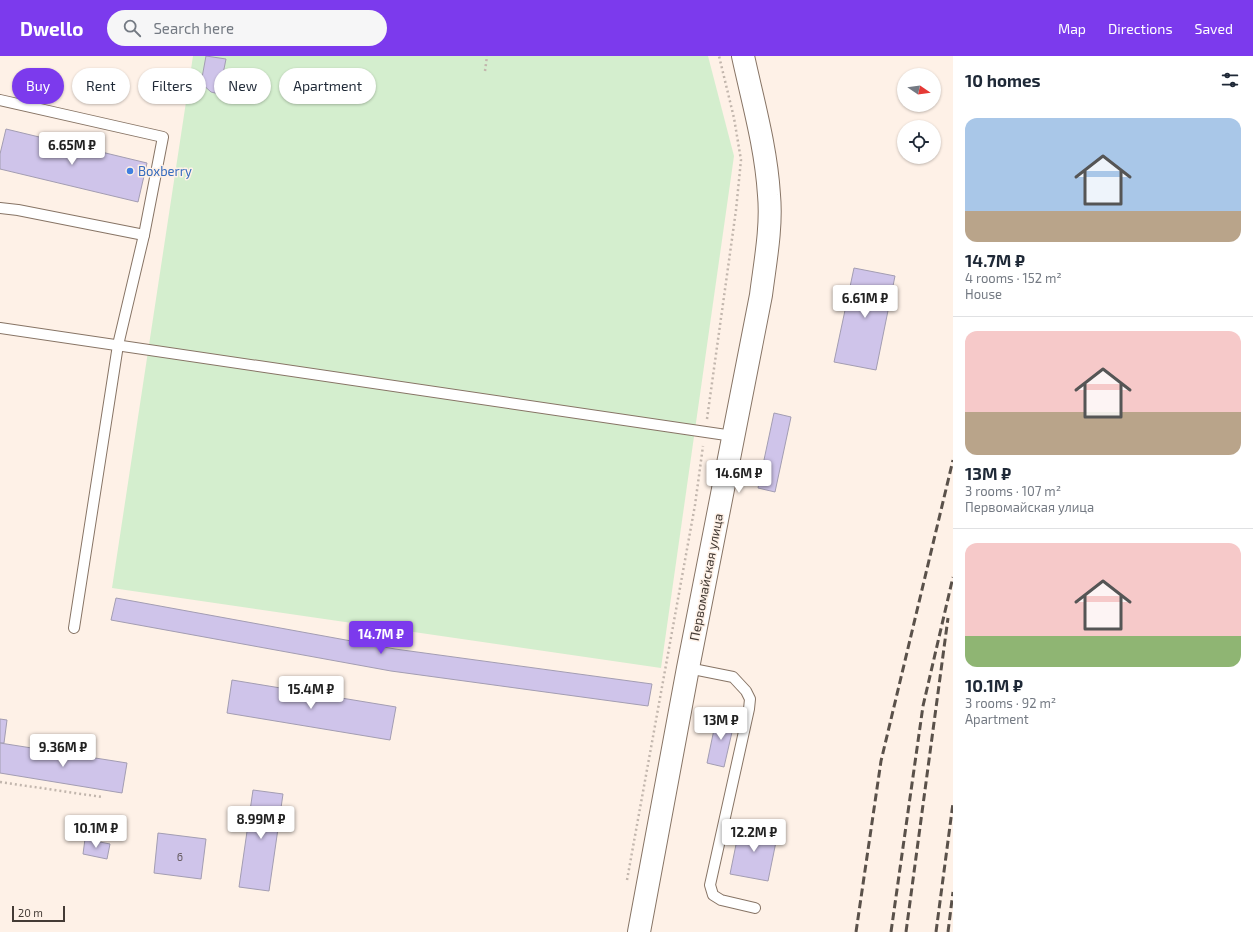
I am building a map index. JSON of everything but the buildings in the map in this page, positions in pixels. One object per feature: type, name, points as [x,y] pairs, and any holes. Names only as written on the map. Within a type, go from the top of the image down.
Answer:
[{"type":"main road","name":"Первомайская улица","points":[[639,932],[688,668],[760,296],[768,241],[770,196],[764,147],[743,56]]},
{"type":"lane","points":[[0,100],[163,137],[144,235],[118,345],[74,628]]},
{"type":"lane","points":[[0,208],[18,210],[144,235]]},
{"type":"lane","points":[[0,328],[733,436]]},
{"type":"lane","points":[[688,668],[734,677],[746,691],[750,699],[710,885],[713,895],[721,900],[755,908]]},
{"type":"path","points":[[485,71],[487,56]]},
{"type":"path","points":[[626,887],[695,506],[736,210],[741,160],[734,118],[719,56]]},
{"type":"path","points":[[0,782],[102,797]]},
{"type":"green space","points":[[193,56],[708,56],[734,156],[661,668],[112,588],[186,104],[206,104],[206,68],[191,68]]},
{"type":"railway","points":[[856,932],[881,761],[953,460]]},
{"type":"railway","points":[[891,932],[923,706],[953,577]]},
{"type":"railway","points":[[906,932],[948,618]]},
{"type":"railway","points":[[936,932],[953,803]]},
{"type":"railway","points":[[948,932],[953,892]]},
{"type":"place","name":"Boxberry","points":[[130,171]]}]
